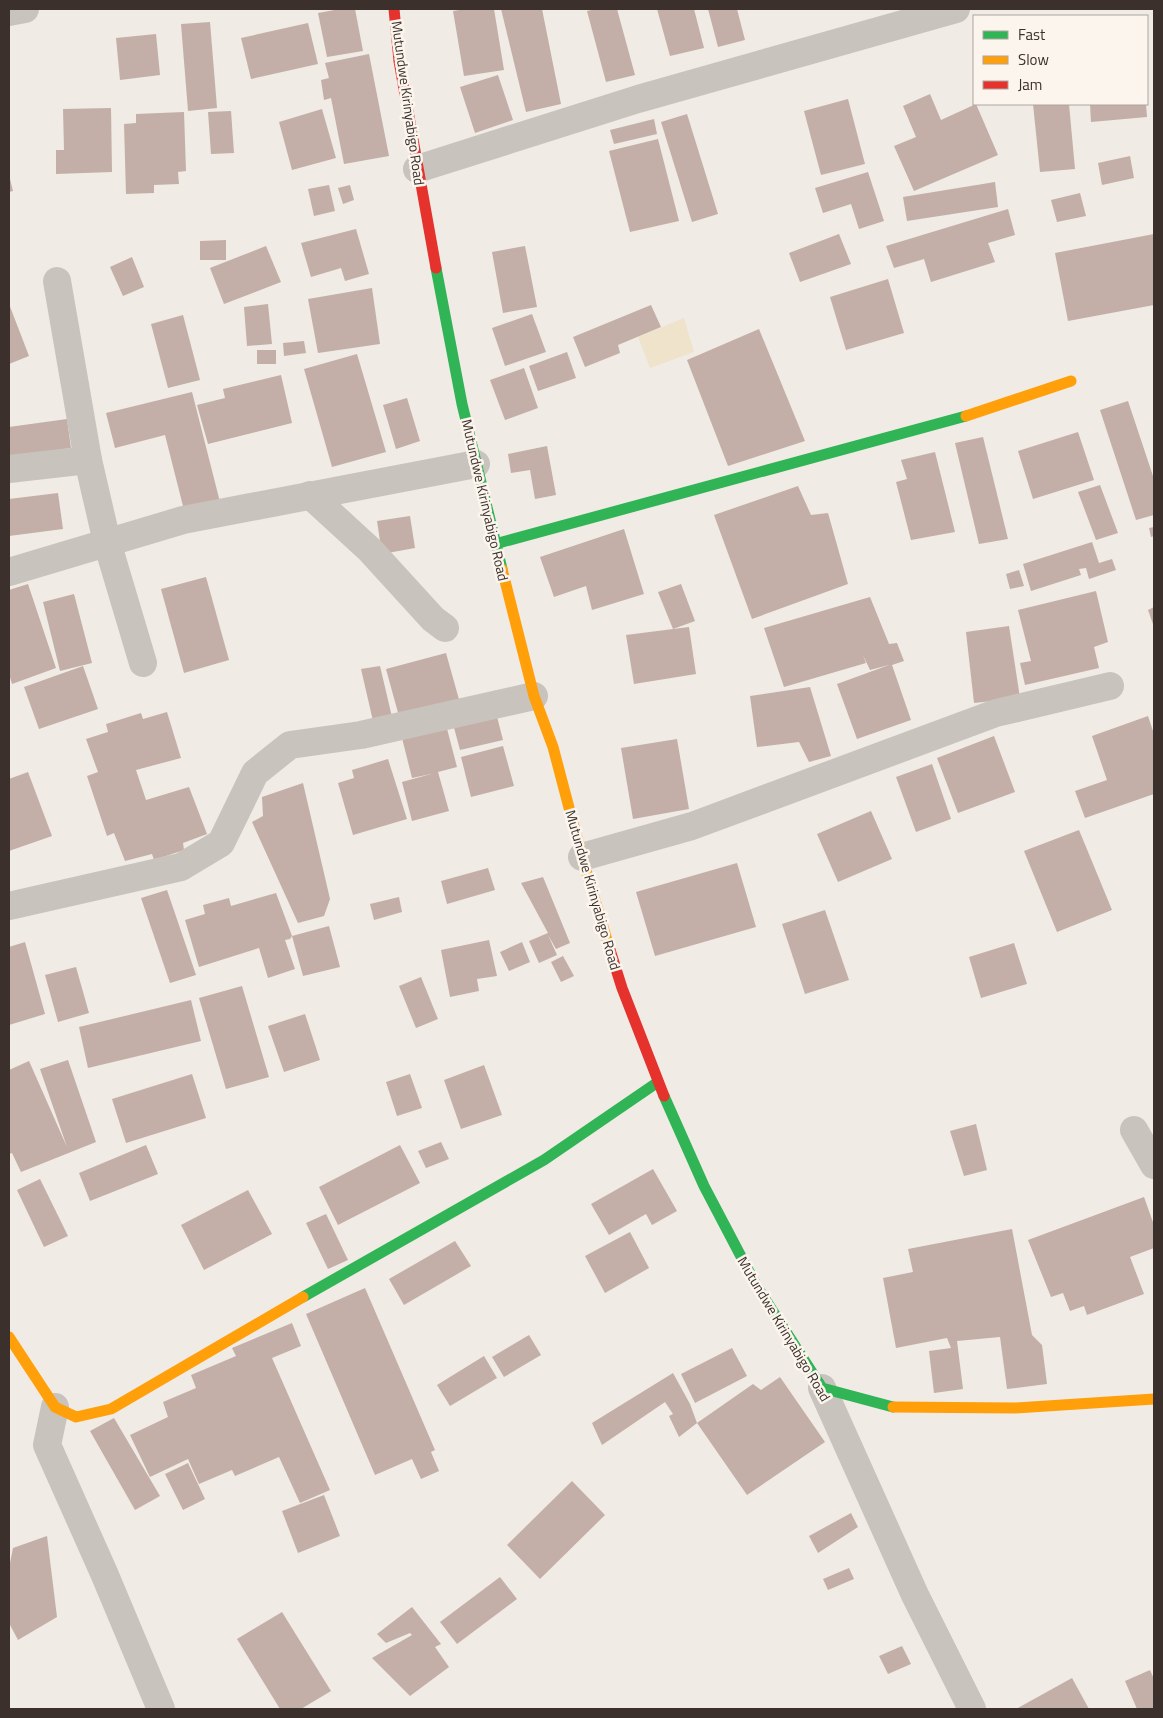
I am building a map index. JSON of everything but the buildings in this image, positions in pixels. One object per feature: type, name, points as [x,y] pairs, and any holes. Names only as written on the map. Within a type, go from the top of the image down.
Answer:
[{"type":"street","points":[[9,12],[25,9]]},
{"type":"street","name":"Mutundwe Kirinyabigo Road","points":[[394,9],[399,61],[416,169],[462,404],[534,696],[553,746],[582,857],[622,988],[658,1082],[704,1186],[756,1285],[822,1388],[914,1595],[972,1709]]},
{"type":"street","points":[[416,169],[638,99],[956,9]]},
{"type":"street","points":[[57,281],[88,460],[107,542],[143,663]]},
{"type":"street","points":[[495,544],[967,416],[1071,381]]},
{"type":"street","points":[[9,469],[88,460]]},
{"type":"street","points":[[9,572],[183,520],[476,464]]},
{"type":"street","points":[[310,495],[370,550],[432,619],[445,628]]},
{"type":"street","points":[[582,857],[692,826],[996,713],[1110,686]]},
{"type":"street","points":[[9,906],[181,867],[221,842],[255,773],[290,745],[361,735],[534,696]]},
{"type":"street","points":[[9,1337],[55,1408],[76,1417],[111,1409],[355,1266],[544,1160],[658,1082]]},
{"type":"street","points":[[1134,1130],[1154,1165]]},
{"type":"street","points":[[822,1388],[894,1407],[1015,1408],[1154,1399]]},
{"type":"street","points":[[55,1408],[47,1445],[104,1573],[161,1709]]},
{"type":"sand","points":[[684,318],[694,352],[650,368],[638,337]]},
{"type":"traffic: fast","points":[[436,268],[462,404],[502,569]]},
{"type":"traffic: fast","points":[[495,544],[966,416]]},
{"type":"traffic: fast","points":[[303,1297],[544,1160],[658,1082]]},
{"type":"traffic: fast","points":[[664,1096],[704,1186],[756,1285],[822,1388],[893,1407]]},
{"type":"traffic: slow","points":[[966,416],[1071,381]]},
{"type":"traffic: slow","points":[[502,569],[534,696],[553,747],[582,857],[610,950]]},
{"type":"traffic: slow","points":[[9,1337],[55,1407],[76,1417],[111,1409],[303,1297]]},
{"type":"traffic: slow","points":[[893,1407],[1015,1408],[1154,1399]]},
{"type":"traffic: jam","points":[[394,9],[399,61],[436,268]]},
{"type":"traffic: jam","points":[[610,950],[622,988],[664,1096]]}]
